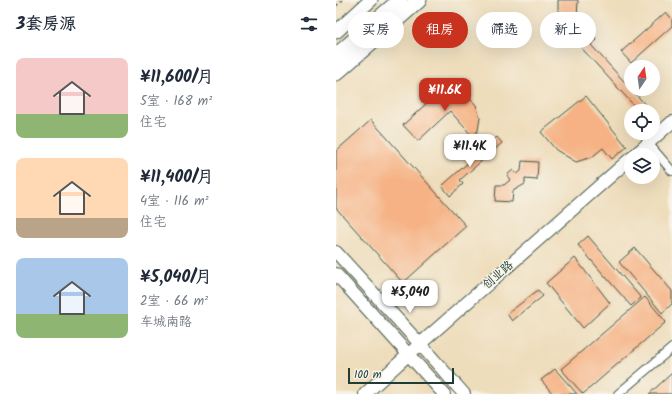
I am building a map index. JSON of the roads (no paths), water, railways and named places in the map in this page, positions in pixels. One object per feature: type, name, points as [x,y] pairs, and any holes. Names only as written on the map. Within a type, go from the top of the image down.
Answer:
[{"type":"highway","points":[[336,56],[400,0]]},
{"type":"highway","points":[[336,73],[420,0]]},
{"type":"main road","points":[[336,32],[371,0]]},
{"type":"main road","points":[[336,82],[428,0]]},
{"type":"main road","points":[[643,148],[672,122]]},
{"type":"main road","name":"创业路","points":[[365,394],[624,164]]},
{"type":"main road","points":[[336,252],[464,394]]},
{"type":"main road","points":[[336,274],[444,394]]},
{"type":"street","points":[[648,143],[672,171]]},
{"type":"street","points":[[618,394],[672,348]]}]
